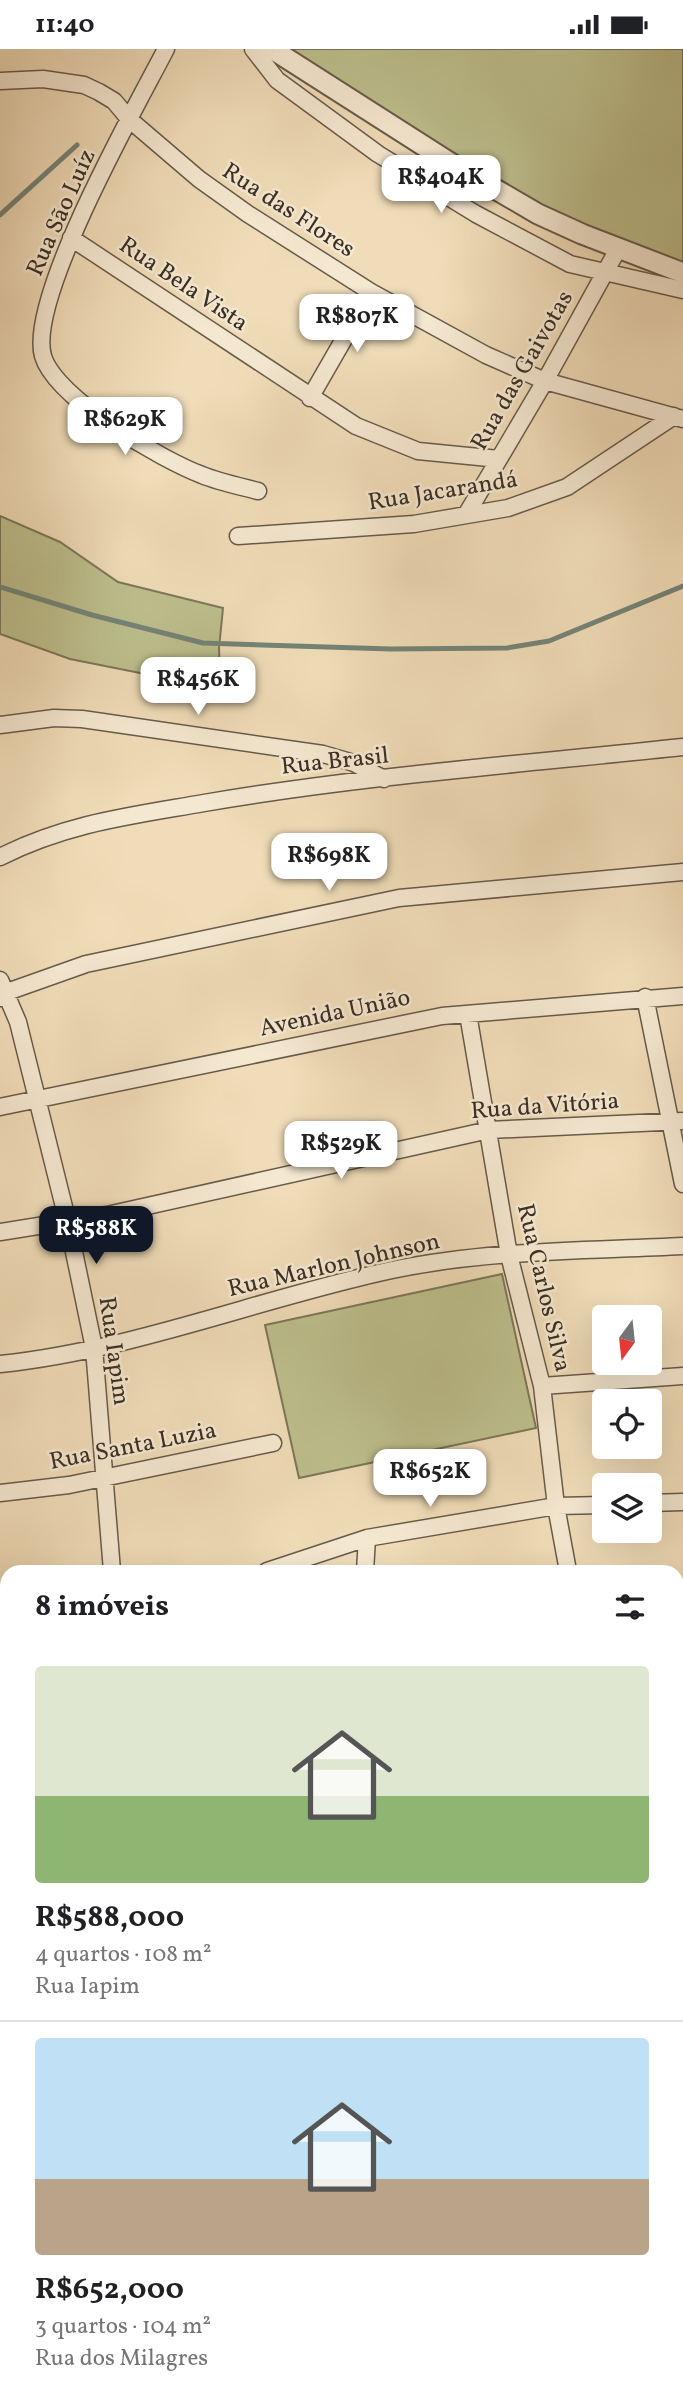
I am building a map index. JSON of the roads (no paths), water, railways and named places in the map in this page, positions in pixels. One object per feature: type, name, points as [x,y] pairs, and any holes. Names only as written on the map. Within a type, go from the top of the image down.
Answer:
[{"type":"street","name":"Rua São Luíz","points":[[166,49],[71,238],[52,289],[42,333],[43,356],[56,378],[90,409],[172,462],[202,476],[258,491]]},
{"type":"street","points":[[253,49],[277,80],[417,179],[522,240],[570,264],[683,290]]},
{"type":"street","points":[[272,49],[538,214],[618,249],[683,273]]},
{"type":"street","name":"Rua das Flores","points":[[0,82],[43,79],[84,85],[114,101],[130,120],[199,179],[248,214],[372,292],[486,355],[545,381],[679,418]]},
{"type":"street","name":"Rua Bela Vista","points":[[71,238],[356,426],[418,451],[499,459]]},
{"type":"street","name":"Rua das Gaivotas","points":[[466,515],[545,381],[618,249]]},
{"type":"street","points":[[310,398],[372,292]]},
{"type":"street","name":"Rua Jacarandá","points":[[237,536],[414,524],[508,508],[566,487],[679,418]]},
{"type":"street","points":[[0,725],[54,718],[82,719],[323,754],[354,763],[384,779]]},
{"type":"street","name":"Rua Brasil","points":[[0,857],[37,839],[89,823],[304,787],[683,747]]},
{"type":"street","points":[[2,990],[86,964],[399,898],[683,872]]},
{"type":"street","name":"Rua Iapim","points":[[2,990],[18,1022],[68,1223],[94,1348],[111,1565]]},
{"type":"street","name":"Avenida União","points":[[0,1107],[442,1016],[645,997],[683,996]]},
{"type":"street","points":[[645,997],[676,1121],[683,1184]]},
{"type":"street","name":"Rua Carlos Silva","points":[[468,1014],[509,1255],[542,1386],[556,1506],[567,1565]]},
{"type":"street","name":"Rua da Vitória","points":[[0,1232],[68,1223],[489,1130],[676,1121]]},
{"type":"street","name":"Rua Marlon Johnson","points":[[0,1364],[94,1348],[395,1270],[509,1255],[683,1246]]},
{"type":"street","points":[[542,1386],[683,1377]]},
{"type":"street","name":"Rua Santa Luzia","points":[[0,1493],[104,1478],[273,1443]]},
{"type":"street","points":[[662,1503],[683,1502]]},
{"type":"street","points":[[285,1565],[367,1538],[556,1506],[592,1505]]},
{"type":"street","points":[[365,1565],[367,1538]]},
{"type":"waterway","points":[[0,215],[77,145]]},
{"type":"waterway","points":[[0,587],[92,615],[203,643],[391,649],[507,648],[549,641],[683,586]]}]
